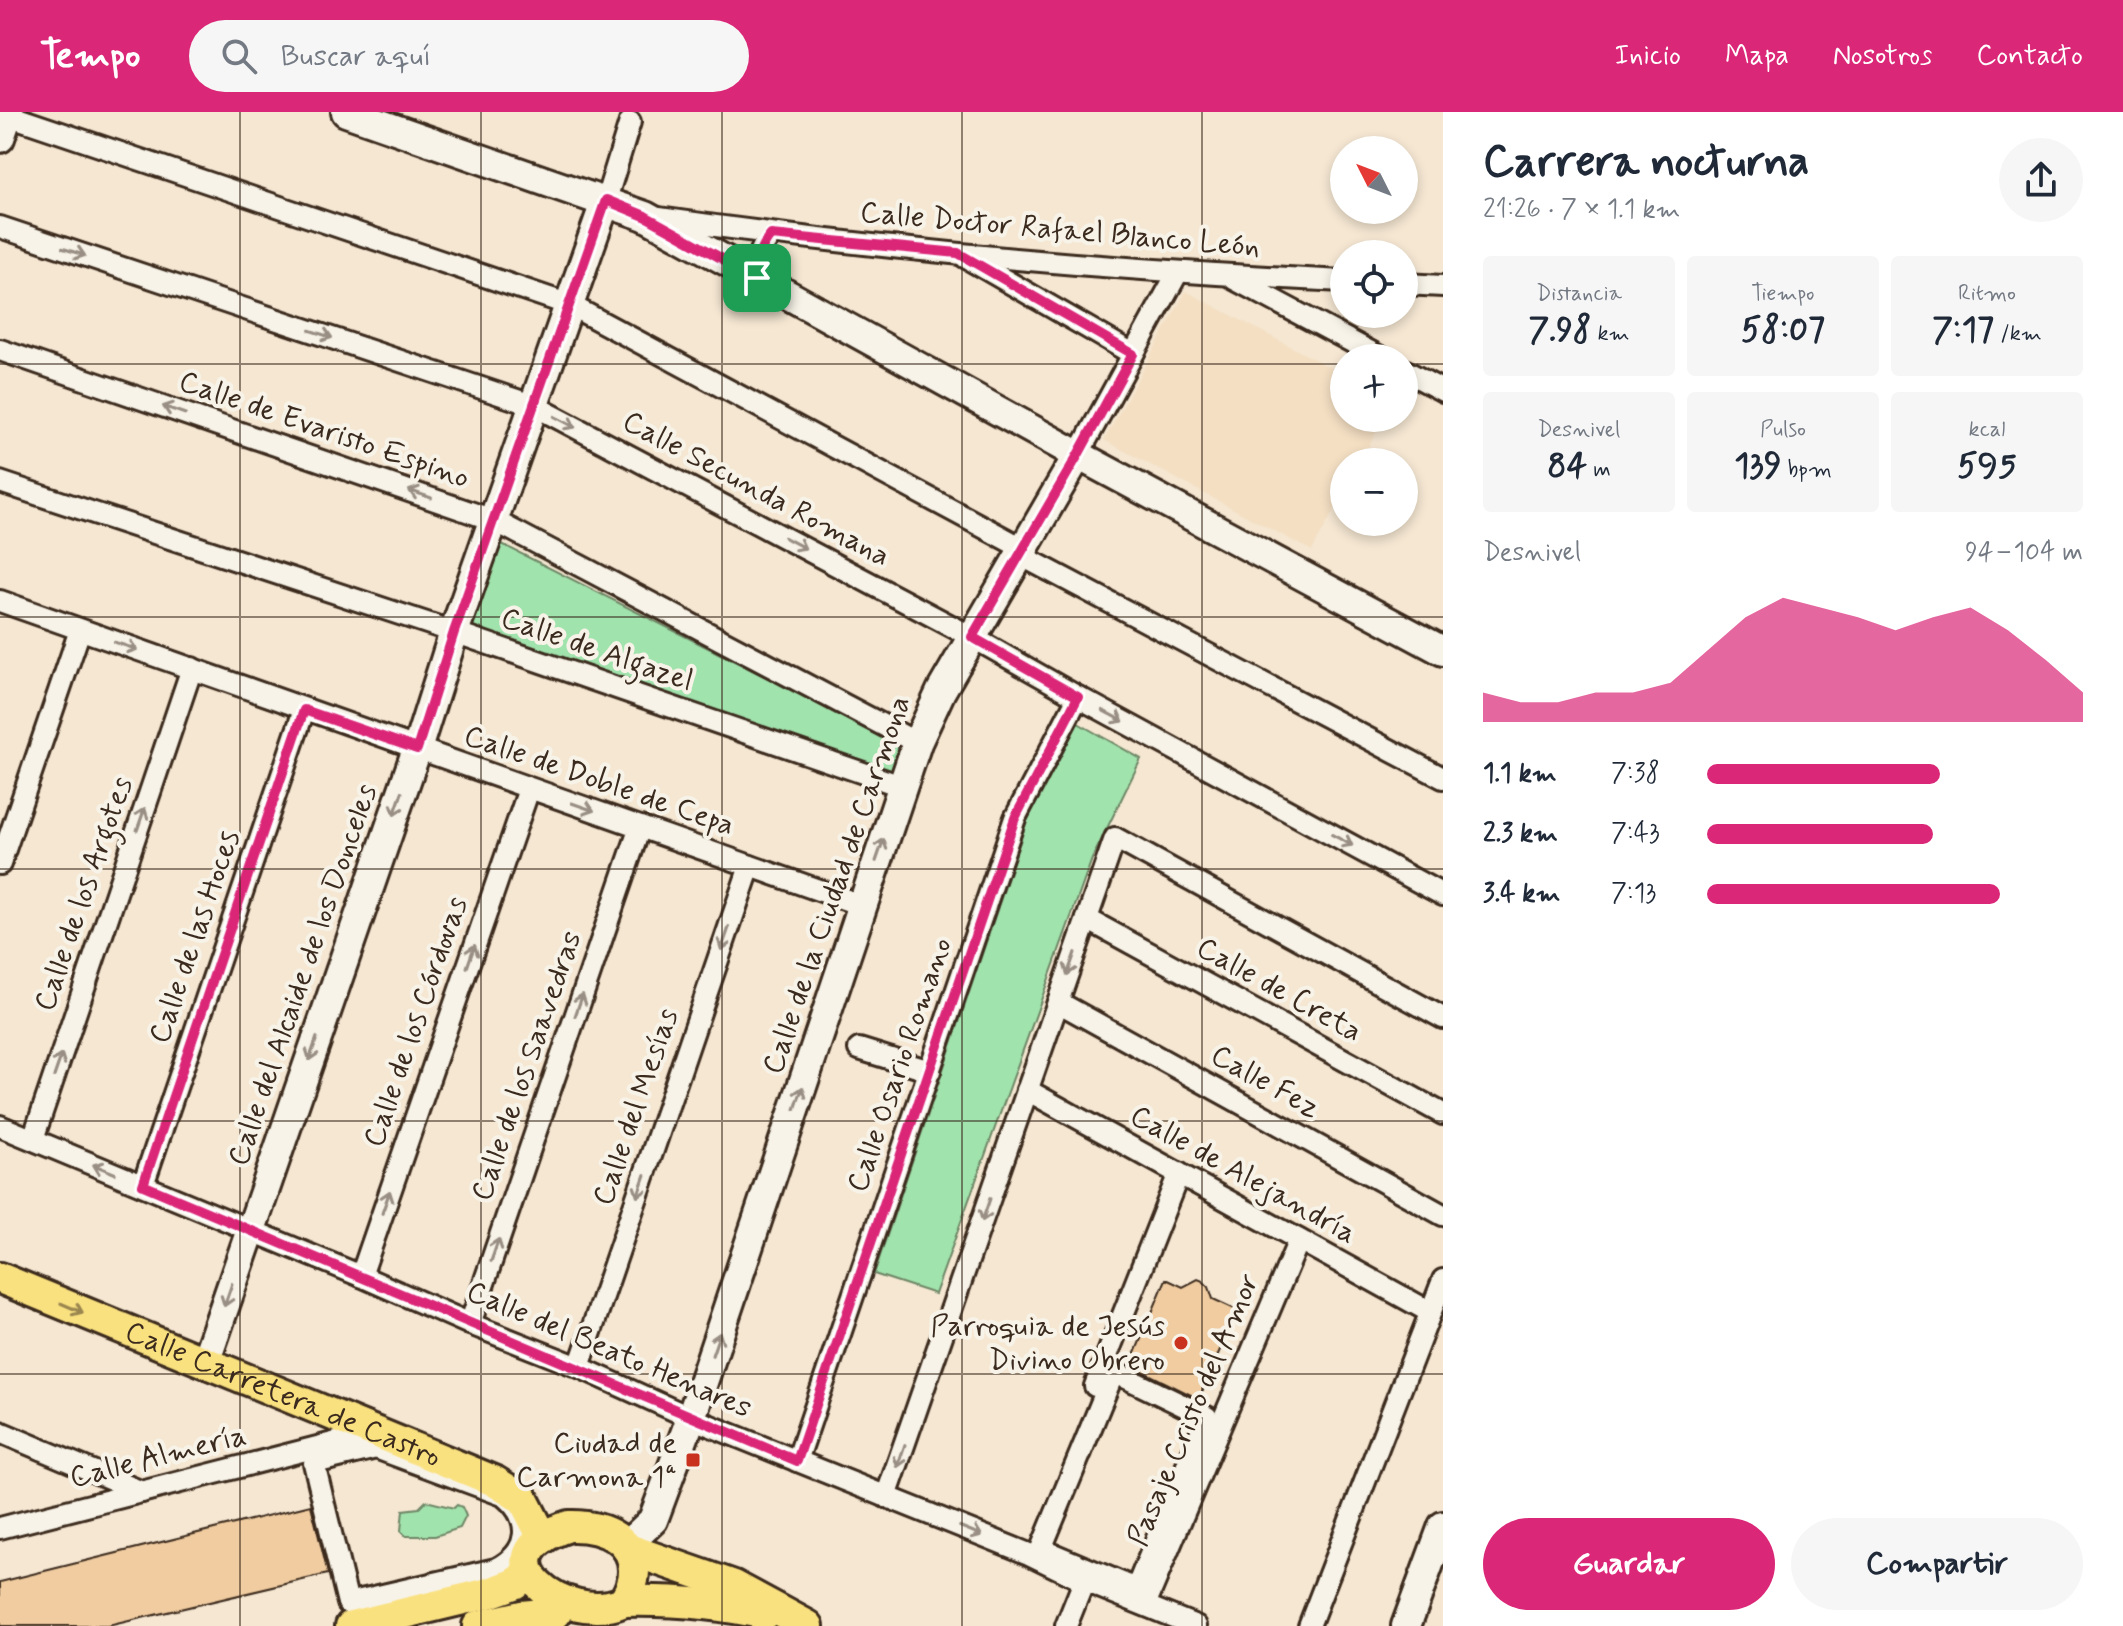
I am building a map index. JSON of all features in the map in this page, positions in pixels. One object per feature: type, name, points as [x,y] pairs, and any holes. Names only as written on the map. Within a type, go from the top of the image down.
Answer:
[{"type":"main road","name":"Calle Carretera de Castro","points":[[0,1278],[494,1481],[523,1499],[543,1538]]},
{"type":"main road","points":[[478,1626],[521,1616],[556,1613],[583,1619],[601,1615],[623,1601],[632,1587],[635,1571],[627,1547],[615,1536],[583,1526],[569,1526],[543,1538],[532,1549],[526,1576],[536,1595],[556,1613]]},
{"type":"main road","points":[[627,1547],[734,1586],[802,1624]]},
{"type":"main road","points":[[349,1614],[489,1593],[526,1576]]},
{"type":"main road","points":[[623,1601],[676,1599],[716,1604],[802,1624]]},
{"type":"street","points":[[346,112],[645,216],[1078,455],[1443,651]]},
{"type":"street","points":[[6,122],[570,305],[1443,778]]},
{"type":"street","points":[[606,200],[630,122]]},
{"type":"street","name":"Calle del Alcaide de los Donceles","points":[[205,1363],[417,749],[454,632],[606,200]]},
{"type":"street","name":"Calle Doctor Rafael Blanco León","points":[[645,216],[771,235],[958,253],[1227,276],[1330,280]]},
{"type":"street","name":"Calle Secunda Romana","points":[[0,227],[535,406],[972,637],[1443,895]]},
{"type":"street","points":[[757,278],[757,263],[763,244],[771,235]]},
{"type":"street","points":[[958,253],[1133,354]]},
{"type":"street","name":"Calle de la Ciudad de Carmona","points":[[627,1547],[653,1520],[691,1418],[917,743],[941,691],[1078,455],[1178,272]]},
{"type":"street","points":[[1227,276],[1356,344]]},
{"type":"street","points":[[1418,285],[1443,286]]},
{"type":"street","name":"Calle de Evaristo Espino","points":[[0,350],[493,520],[917,743]]},
{"type":"street","points":[[1418,378],[1443,391]]},
{"type":"street","name":"Calle de Algazel","points":[[0,482],[454,632],[901,786]]},
{"type":"street","name":"Calle de Doble de Cepa","points":[[0,601],[861,905]]},
{"type":"street","points":[[0,864],[80,630]]},
{"type":"street","name":"Calle de los Argotes","points":[[33,1139],[192,668]]},
{"type":"street","name":"Calle Osario Romano","points":[[797,1461],[1015,818],[1078,697]]},
{"type":"street","name":"Calle de las Hoces","points":[[143,1185],[304,710]]},
{"type":"street","name":"Calle de los Córdovas","points":[[361,1276],[529,789]]},
{"type":"street","name":"Calle de los Saavedras","points":[[470,1324],[640,827]]},
{"type":"street","points":[[886,1497],[1115,838],[1443,1018]]},
{"type":"street","name":"Calle del Mesías","points":[[579,1367],[750,866]]},
{"type":"street","name":"Calle de Creta","points":[[1087,919],[1443,1114]]},
{"type":"street","name":"Calle Fez","points":[[1058,1002],[1443,1215]]},
{"type":"street","points":[[859,1049],[930,1071]]},
{"type":"street","name":"Calle de Alejandría","points":[[1027,1090],[1430,1312]]},
{"type":"street","name":"Calle del Beato Henares","points":[[0,1126],[579,1367],[691,1418],[1029,1554],[1084,1581],[1196,1626]]},
{"type":"street","points":[[1029,1554],[1179,1173]]},
{"type":"street","name":"Pasaje Cristo del Amor","points":[[1145,1605],[1299,1240]]},
{"type":"street","points":[[1309,1626],[1443,1280]]},
{"type":"street","points":[[1114,1372],[1207,1417],[1136,1589],[1041,1549],[1114,1372]]},
{"type":"street","points":[[0,1432],[142,1492]]},
{"type":"street","name":"Calle Almería","points":[[0,1528],[378,1432]]},
{"type":"street","points":[[376,1448],[503,1495],[513,1503],[522,1518],[525,1533],[520,1550],[510,1562],[349,1614],[314,1463],[376,1448]]},
{"type":"street","points":[[1406,1626],[1443,1526]]},
{"type":"street","points":[[1066,1626],[1084,1581]]},
{"type":"shaded area","points":[[1186,291],[1330,368],[1330,432],[1376,432],[1368,448],[1330,448],[1330,518],[1312,551],[1104,440]]},
{"type":"green space","points":[[494,540],[905,747],[888,782],[466,624]]},
{"type":"green space","points":[[1078,723],[1141,759],[1092,859],[935,1294],[874,1274],[1027,821]]},
{"type":"green space","points":[[426,1501],[462,1507],[466,1516],[460,1528],[435,1536],[406,1536],[401,1531],[403,1510],[419,1508]]},
{"type":"building","name":"Parroquia de Jesús Divino Obrero","points":[[1166,1279],[1183,1287],[1198,1279],[1203,1281],[1213,1299],[1237,1310],[1199,1399],[1130,1365]]},
{"type":"building","points":[[311,1505],[328,1574],[108,1626],[0,1626],[0,1582]]},
{"type":"place","name":"Parroquia de Jesús Divino Obrero","points":[[1181,1343]]},
{"type":"place","name":"Ciudad de Carmona 1ª","points":[[693,1460]]},
{"type":"route","points":[[606,200],[645,216],[757,278],[757,263],[763,244],[771,235],[958,253],[1133,354],[972,637],[1078,697],[1015,818],[797,1461],[143,1185],[304,710],[417,749],[454,632],[606,200]]}]
